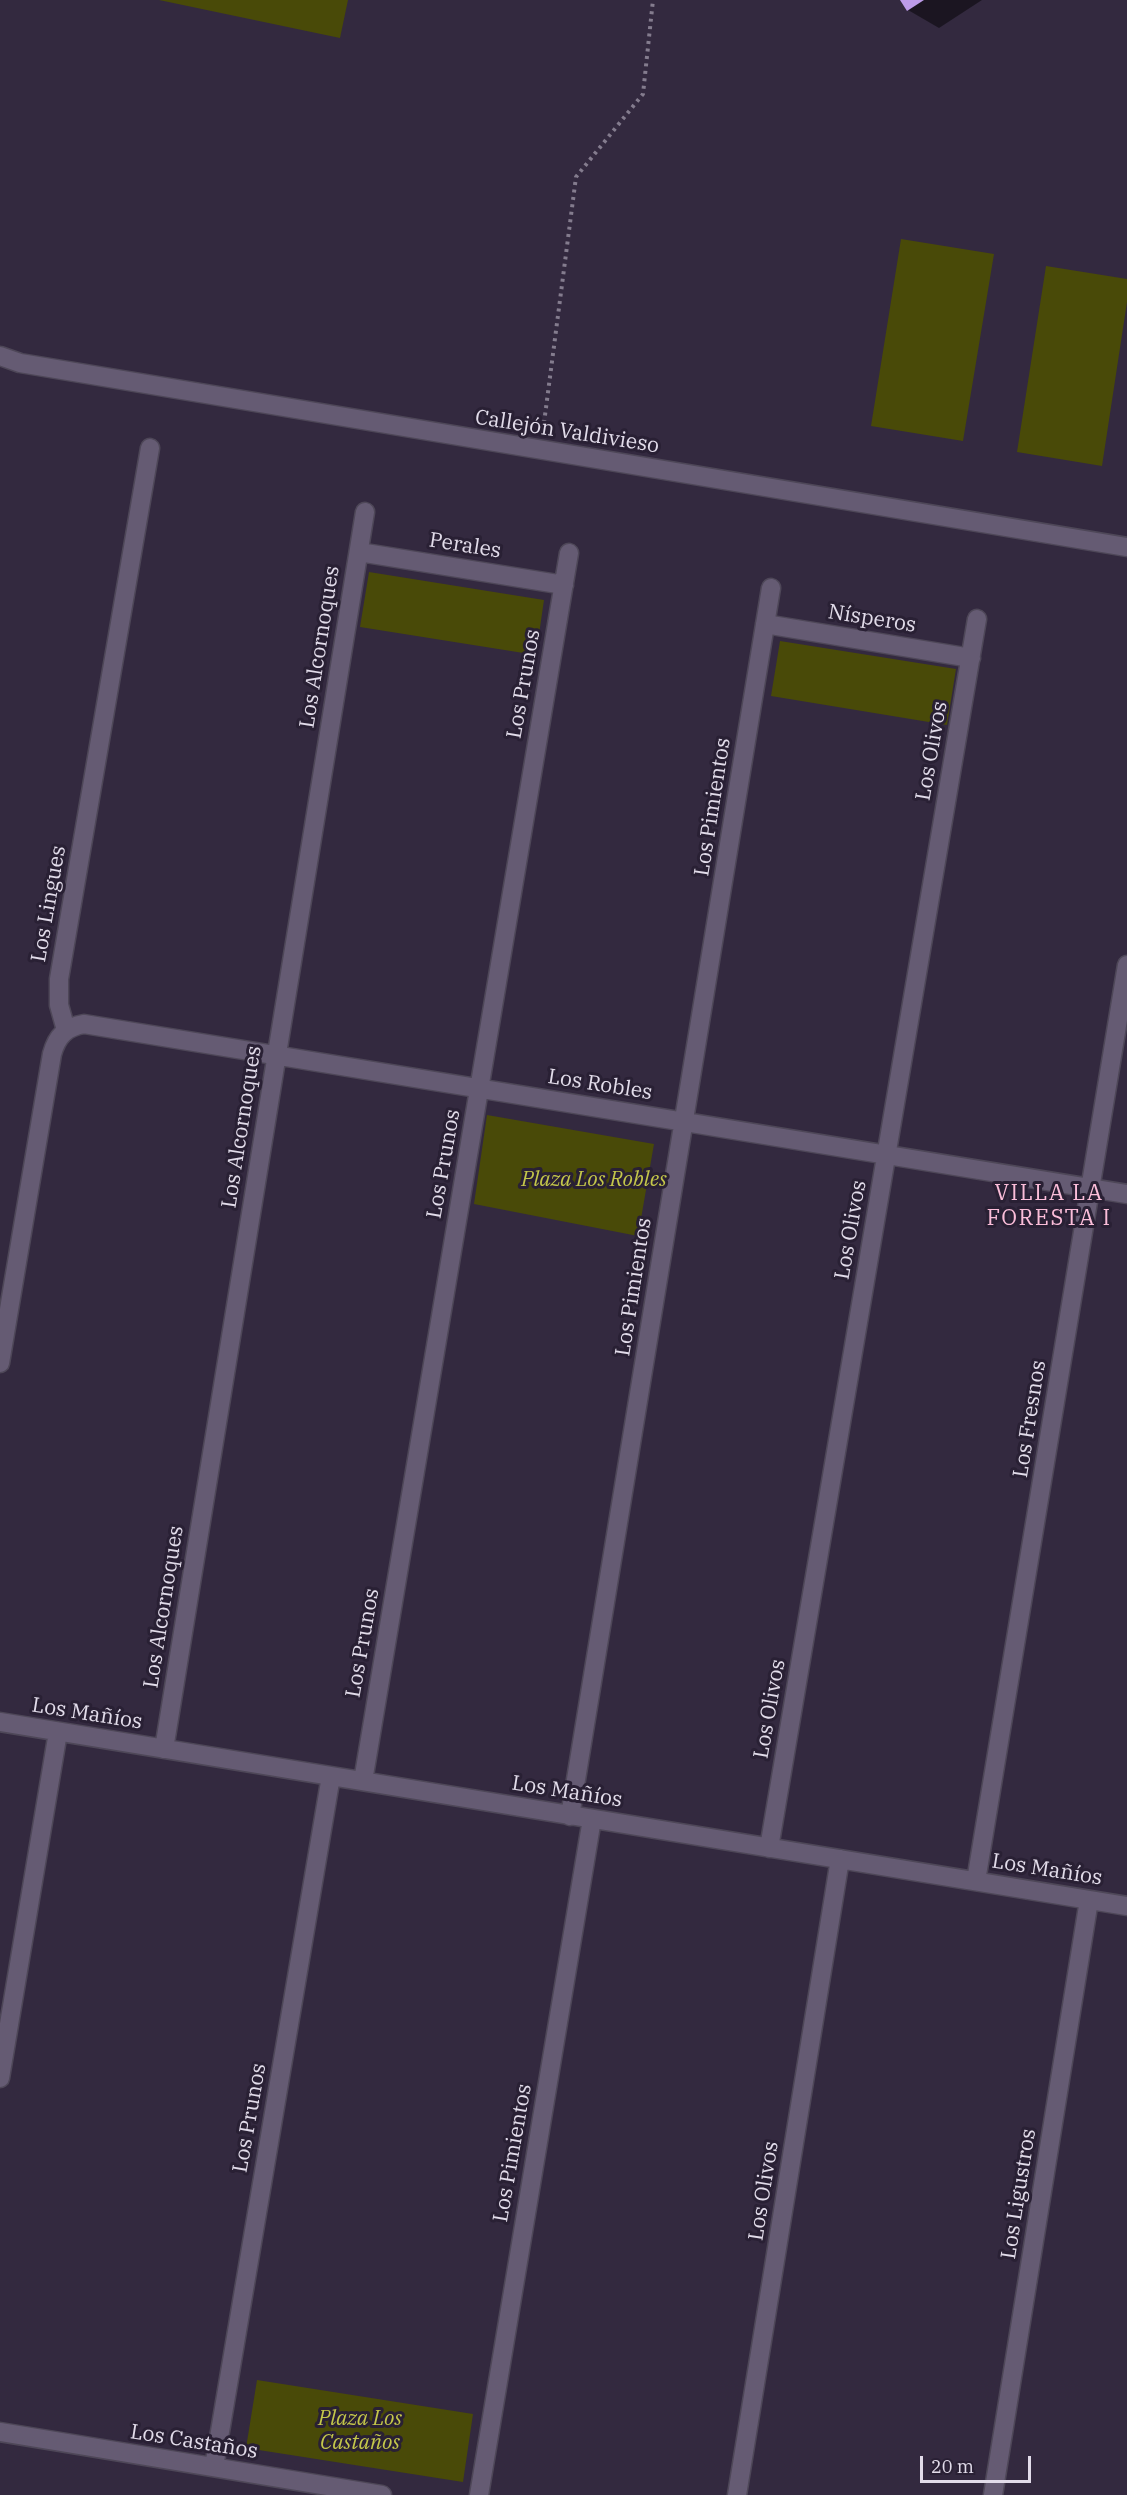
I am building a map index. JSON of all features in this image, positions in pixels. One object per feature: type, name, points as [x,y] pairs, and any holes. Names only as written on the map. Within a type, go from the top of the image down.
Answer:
[{"type":"street","name":"Callejón Valdivieso","points":[[0,356],[20,363],[1127,547]]},
{"type":"street","name":"Los Lingues","points":[[66,1030],[59,1005],[59,979],[150,448]]},
{"type":"street","name":"Los Alcornoques","points":[[164,1749],[365,512]]},
{"type":"street","name":"Perales","points":[[359,552],[564,585]]},
{"type":"street","name":"Los Prunos","points":[[363,1781],[569,553]]},
{"type":"street","name":"Los Pimientos","points":[[570,1815],[771,588]]},
{"type":"street","name":"Los Olivos","points":[[769,1848],[977,619]]},
{"type":"street","name":"Nísperos","points":[[765,624],[970,658]]},
{"type":"street","name":"Los Fresnos","points":[[976,1881],[1127,965]]},
{"type":"street","name":"Los Robles","points":[[66,1030],[84,1024],[1127,1194]]},
{"type":"street","points":[[0,1363],[52,1054],[59,1036],[66,1030]]},
{"type":"street","name":"Los Mañíos","points":[[0,1722],[1127,1906]]},
{"type":"street","points":[[0,2078],[58,1732]]},
{"type":"street","name":"Los Prunos","points":[[214,2468],[331,1776]]},
{"type":"street","name":"Los Pimientos","points":[[479,2495],[592,1819]]},
{"type":"street","name":"Los Olivos","points":[[737,2495],[840,1859]]},
{"type":"street","name":"Los Ligustros","points":[[993,2495],[1089,1900]]},
{"type":"street","name":"Los Castaños","points":[[0,2432],[382,2495]]},
{"type":"path","points":[[540,450],[576,177],[643,94],[653,0]]},
{"type":"green space","points":[[159,0],[348,0],[340,38]]},
{"type":"green space","points":[[901,239],[994,254],[963,441],[871,426]]},
{"type":"green space","points":[[1046,266],[1127,279],[1127,302],[1102,466],[1017,452]]},
{"type":"green space","points":[[369,572],[544,600],[536,655],[360,627]]},
{"type":"green space","points":[[780,641],[956,669],[947,725],[771,696]]},
{"type":"green space","name":"Plaza Los Robles","points":[[487,1115],[654,1144],[638,1236],[474,1204]]},
{"type":"green space","name":"Plaza Los Castaños","points":[[257,2380],[473,2414],[463,2482],[246,2448]]},
{"type":"building","points":[[900,0],[924,0],[907,11]]},
{"type":"district","name":"VILLA LA FORESTA I","points":[[1049,1206]]}]
